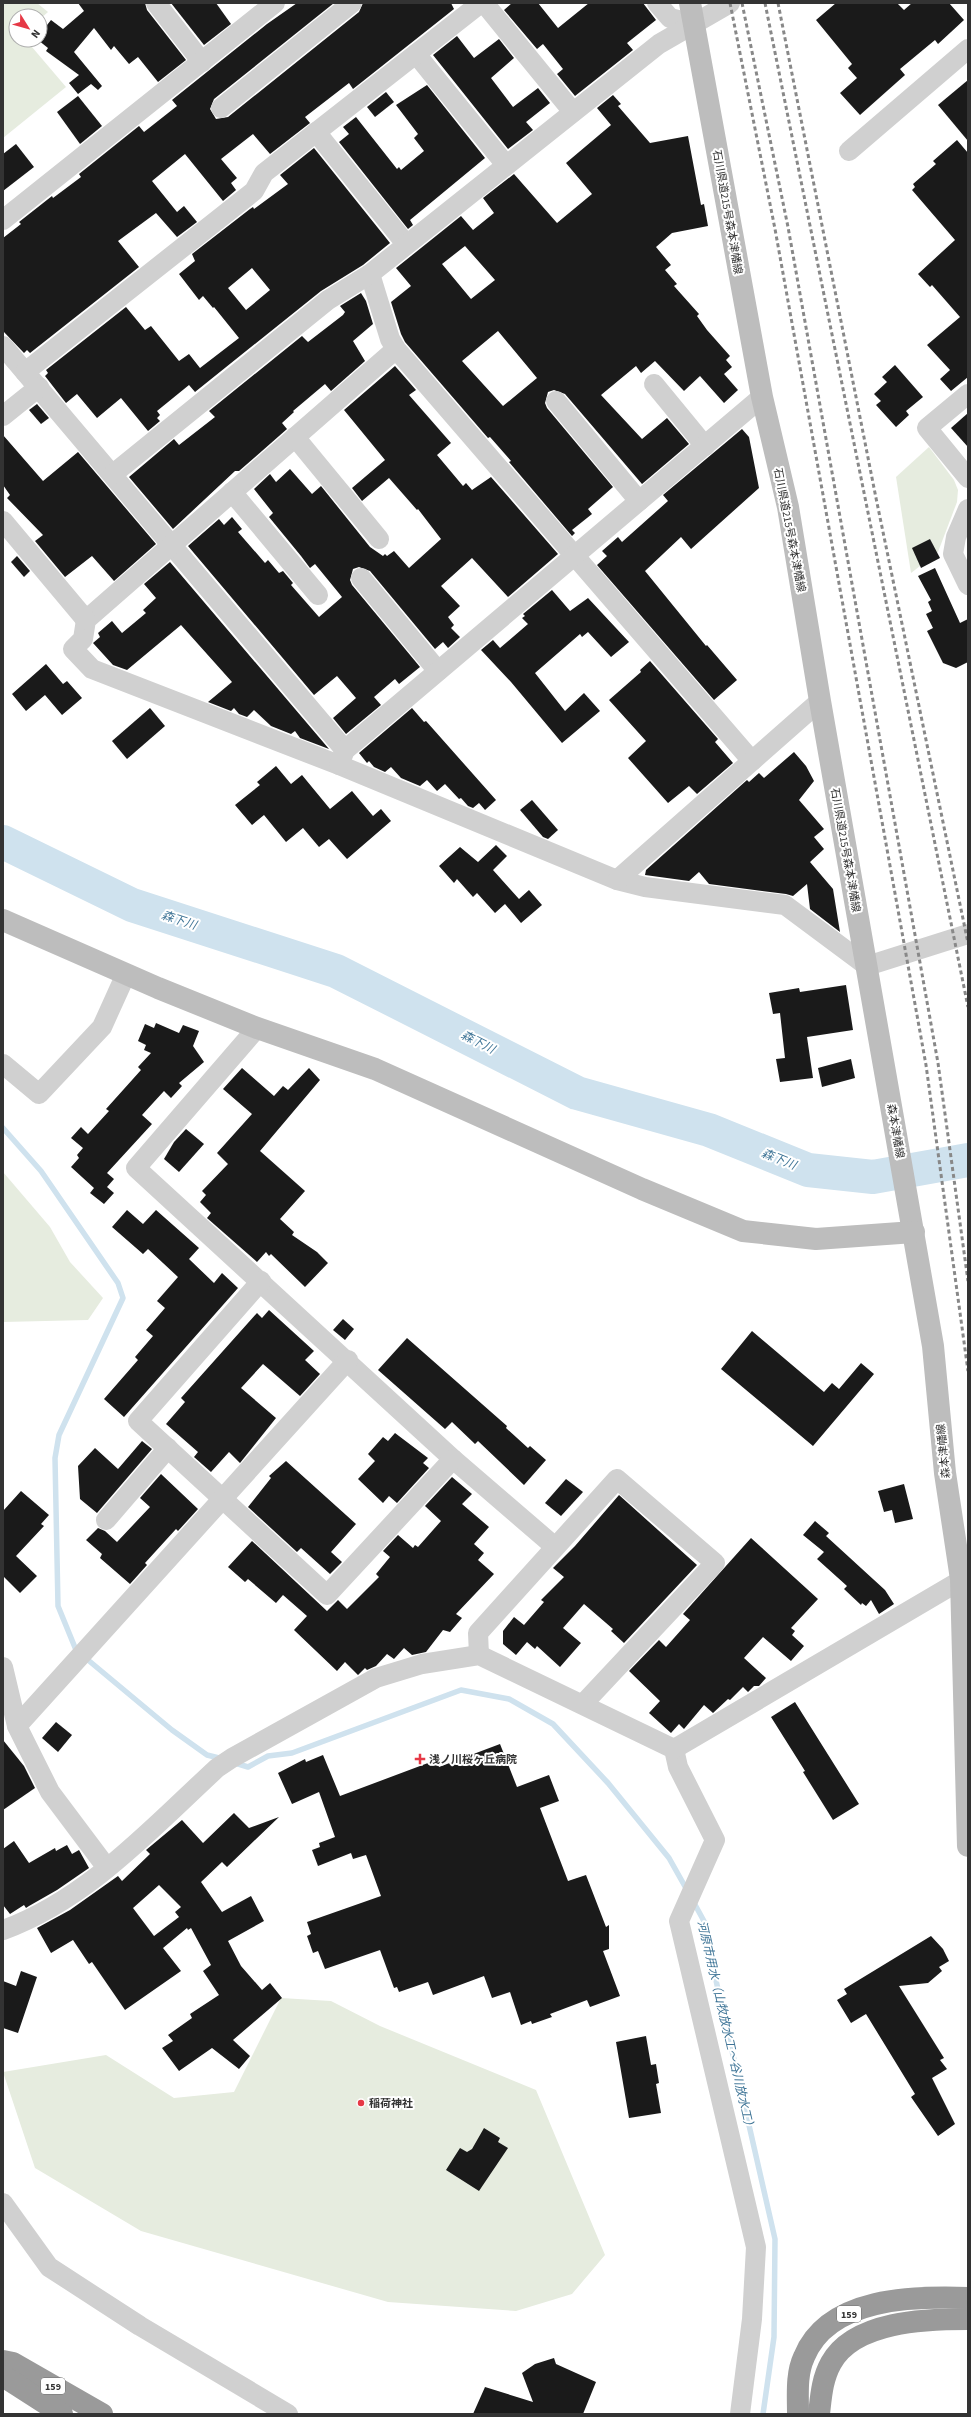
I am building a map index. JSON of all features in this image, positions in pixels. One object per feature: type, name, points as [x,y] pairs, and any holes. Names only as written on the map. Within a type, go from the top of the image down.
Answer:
[{"type":"highway","name":"159","points":[[798,2414],[798,2381],[803,2358],[810,2343],[824,2328],[839,2318],[863,2307],[884,2302],[928,2296],[968,2298]]},
{"type":"highway","name":"159","points":[[819,2414],[821,2389],[831,2363],[848,2344],[875,2329],[927,2319],[968,2319]]},
{"type":"highway","name":"159","points":[[3,2362],[83,2414]]},
{"type":"highway","name":"159","points":[[3,2362],[13,2363],[102,2414]]},
{"type":"highway","name":"159","points":[[3,2376],[62,2414]]},
{"type":"main road","name":"石川県道215号森本津幡線","points":[[692,13],[762,397],[788,507],[820,701],[884,1059]]},
{"type":"main road","points":[[3,920],[126,974],[257,1028],[375,1069],[642,1189],[743,1231],[816,1239],[914,1232]]},
{"type":"main road","name":"森本津幡線","points":[[884,1059],[934,1346],[945,1473],[965,1578],[968,1846]]},
{"type":"street","points":[[156,3],[202,62]]},
{"type":"street","points":[[3,220],[276,3]]},
{"type":"street","points":[[221,108],[352,3]]},
{"type":"street","points":[[25,372],[254,191],[264,173],[482,3],[573,112]]},
{"type":"street","points":[[657,3],[670,18],[730,3]]},
{"type":"street","points":[[113,474],[328,300],[370,274],[659,44],[692,13]]},
{"type":"street","points":[[849,151],[968,49]]},
{"type":"street","points":[[416,54],[506,165]]},
{"type":"street","points":[[316,132],[406,244]]},
{"type":"street","points":[[370,274],[390,339],[396,349],[573,556],[752,761]]},
{"type":"street","points":[[3,346],[113,474],[342,758]]},
{"type":"street","points":[[396,349],[86,620],[83,639],[74,649],[92,669],[342,758],[617,880],[646,887],[785,905],[867,966],[968,934]]},
{"type":"street","points":[[654,384],[705,446]]},
{"type":"street","points":[[3,416],[39,387]]},
{"type":"street","points":[[968,394],[927,428],[968,478]]},
{"type":"street","points":[[342,758],[438,671],[762,397]]},
{"type":"street","points":[[556,400],[639,501]]},
{"type":"street","points":[[295,437],[379,539]]},
{"type":"street","points":[[232,492],[318,595]]},
{"type":"street","points":[[968,509],[956,537],[953,554],[968,585]]},
{"type":"street","points":[[3,521],[86,620]]},
{"type":"street","points":[[360,578],[438,671]]},
{"type":"street","points":[[617,880],[820,701]]},
{"type":"street","points":[[3,1064],[38,1094],[102,1027],[126,974]]},
{"type":"street","points":[[257,1028],[136,1168],[348,1360],[453,1459],[554,1546]]},
{"type":"street","points":[[261,1281],[138,1420],[168,1448],[327,1595],[453,1459]]},
{"type":"street","points":[[17,1726],[348,1360]]},
{"type":"street","points":[[106,1520],[168,1448]]},
{"type":"street","points":[[479,1655],[478,1633],[554,1546],[616,1479],[715,1563],[583,1704]]},
{"type":"street","points":[[674,1749],[965,1578]]},
{"type":"street","points":[[3,1930],[66,1899],[107,1868],[225,1763],[376,1678],[422,1664],[479,1655],[674,1749]]},
{"type":"street","points":[[3,1667],[17,1726],[50,1792],[107,1868]]},
{"type":"street","points":[[674,1749],[678,1767],[715,1840],[679,1921],[756,2247],[752,2319],[740,2414]]},
{"type":"street","points":[[3,2203],[49,2267],[140,2326],[288,2414]]},
{"type":"shaded area","points":[[3,3],[37,3],[43,8],[8,8],[8,48],[33,48],[66,87],[3,138]]},
{"type":"shaded area","points":[[929,447],[954,480],[958,490],[957,502],[938,552],[911,573],[896,477]]},
{"type":"shaded area","points":[[3,1172],[50,1227],[70,1262],[103,1298],[88,1320],[3,1322]]},
{"type":"shaded area","points":[[281,1998],[331,2001],[380,2026],[536,2090],[605,2255],[572,2294],[516,2311],[388,2302],[141,2231],[35,2168],[3,2072],[106,2055],[174,2098],[234,2092]]},
{"type":"building","points":[[78,3],[145,3],[147,10],[186,60],[158,82],[138,57],[129,64],[114,46],[111,50],[94,28],[74,52],[102,86],[98,90],[91,84],[78,94],[69,83],[79,75],[46,51],[48,48],[48,24],[51,20],[63,29],[84,11]]},
{"type":"building","points":[[171,3],[216,3],[231,24],[204,45]]},
{"type":"building","points":[[297,3],[334,3],[214,99],[210,109],[216,119],[228,117],[359,12],[363,3],[451,3],[454,9],[353,89],[349,83],[305,117],[310,123],[270,154],[253,134],[221,159],[237,178],[231,183],[236,190],[223,201],[185,154],[152,181],[177,212],[184,206],[197,222],[177,237],[156,213],[118,241],[139,267],[30,353],[27,350],[24,353],[3,331],[3,238],[21,224],[19,222],[52,196],[53,198],[81,177],[79,174],[139,126],[144,132],[177,106],[172,100],[267,24]]},
{"type":"building","points":[[512,3],[538,3],[558,28],[589,3],[643,3],[656,20],[627,43],[633,50],[575,96],[557,74],[563,69],[543,44],[537,49],[504,10]]},
{"type":"building","points":[[836,3],[897,3],[904,10],[912,3],[949,3],[964,20],[938,44],[935,40],[900,69],[905,75],[860,115],[840,93],[857,78],[848,68],[852,64],[816,20]]},
{"type":"building","points":[[457,36],[474,58],[499,39],[514,58],[491,78],[513,107],[538,88],[550,103],[526,122],[533,130],[508,149],[433,55]]},
{"type":"building","points":[[968,80],[968,141],[938,105]]},
{"type":"building","points":[[427,85],[485,158],[410,220],[413,225],[408,229],[339,142],[349,134],[343,127],[356,117],[397,169],[399,167],[401,170],[424,151],[414,138],[418,134],[396,105]]},
{"type":"building","points":[[386,92],[394,102],[375,117],[367,107]]},
{"type":"building","points":[[613,95],[621,104],[618,106],[650,143],[688,136],[701,205],[704,204],[708,226],[672,233],[656,247],[671,265],[665,270],[677,284],[674,286],[699,314],[697,316],[707,330],[730,356],[726,360],[732,367],[724,374],[738,390],[724,403],[700,376],[684,391],[655,361],[641,373],[636,366],[601,395],[642,439],[667,418],[689,444],[642,484],[565,394],[554,390],[548,392],[545,403],[547,408],[613,487],[588,509],[592,514],[572,530],[575,533],[572,536],[509,462],[511,461],[490,437],[488,438],[405,342],[391,302],[411,286],[396,268],[461,216],[473,230],[494,213],[483,198],[514,174],[557,223],[592,194],[566,163],[611,125],[597,108]],"holes":[[[465,246],[495,280],[471,299],[442,264]],[[498,331],[537,378],[503,406],[462,361]]]},
{"type":"building","points":[[78,96],[102,126],[80,144],[57,112]]},
{"type":"building","points":[[957,140],[968,153],[968,377],[951,391],[940,379],[950,370],[927,345],[960,317],[932,285],[930,287],[918,274],[955,240],[912,190],[915,187],[913,184],[936,164],[933,161]]},
{"type":"building","points":[[16,144],[34,167],[3,191],[3,154]]},
{"type":"building","points":[[314,148],[390,243],[363,265],[321,291],[195,392],[189,385],[157,411],[160,415],[157,418],[160,421],[148,431],[121,398],[97,418],[77,394],[66,403],[45,376],[48,373],[46,370],[126,307],[145,330],[151,326],[179,361],[189,354],[200,368],[239,338],[203,296],[199,300],[179,274],[195,261],[192,254],[250,209],[253,207],[254,209],[288,184],[280,175]],"holes":[[[252,268],[270,290],[246,310],[228,288]]]},
{"type":"building","points":[[361,293],[366,301],[373,324],[353,341],[365,361],[331,391],[325,384],[293,411],[294,412],[282,423],[287,429],[239,471],[235,471],[173,529],[129,477],[174,439],[179,445],[215,417],[209,411],[302,336],[308,342],[343,315],[345,312],[340,306]]},
{"type":"building","points":[[895,365],[923,397],[906,411],[909,415],[896,427],[876,405],[881,401],[874,394],[887,382],[882,377]]},
{"type":"building","points":[[395,366],[416,390],[409,395],[451,443],[437,455],[463,486],[466,483],[472,490],[491,477],[558,554],[508,597],[472,558],[441,586],[460,606],[448,617],[454,625],[451,628],[460,637],[448,648],[443,642],[435,649],[370,571],[359,567],[353,569],[350,580],[352,585],[420,667],[399,684],[395,679],[374,697],[381,705],[346,734],[333,718],[356,698],[337,676],[314,695],[188,546],[219,519],[224,525],[232,517],[242,529],[238,532],[265,563],[268,560],[279,573],[283,571],[293,583],[291,585],[319,617],[342,597],[315,564],[310,568],[269,517],[273,513],[254,489],[270,474],[276,482],[290,469],[312,494],[321,486],[370,547],[383,556],[385,554],[387,556],[394,551],[409,568],[441,539],[418,509],[417,510],[389,478],[362,501],[352,488],[385,460],[344,410]]},
{"type":"building","points":[[37,404],[49,418],[41,424],[29,410]]},
{"type":"building","points":[[968,413],[968,447],[951,428]]},
{"type":"building","points":[[742,429],[749,437],[759,488],[691,549],[681,537],[645,571],[706,646],[707,645],[737,680],[714,700],[597,565],[607,556],[602,551],[618,537],[622,542],[668,501],[663,495]]},
{"type":"building","points":[[3,435],[43,481],[78,452],[156,544],[114,581],[92,556],[65,577],[35,541],[43,535],[7,498],[10,495],[3,485]]},
{"type":"building","points":[[930,539],[940,558],[921,568],[912,548]]},
{"type":"building","points":[[17,556],[30,571],[24,577],[11,562]]},
{"type":"building","points":[[170,562],[329,749],[300,738],[295,731],[291,734],[271,726],[254,710],[247,717],[239,714],[234,708],[231,711],[208,702],[232,682],[181,625],[127,670],[113,665],[93,643],[100,637],[98,633],[112,621],[122,633],[146,613],[143,610],[156,598],[144,584]]},
{"type":"building","points":[[935,568],[960,623],[968,619],[968,662],[956,668],[943,663],[927,631],[933,628],[926,614],[932,611],[928,602],[931,600],[918,576]]},
{"type":"building","points":[[552,590],[570,611],[588,598],[629,642],[611,657],[588,632],[582,637],[580,634],[535,673],[565,711],[584,693],[600,711],[562,743],[511,682],[481,650],[493,640],[500,648],[528,624],[522,618],[525,616],[523,614]]},
{"type":"building","points":[[650,661],[718,739],[715,742],[733,763],[697,794],[689,786],[668,803],[628,758],[646,741],[609,700],[641,672],[640,670]]},
{"type":"building","points":[[46,664],[63,684],[67,681],[82,698],[62,715],[45,695],[26,711],[12,694]]},
{"type":"building","points":[[150,708],[165,726],[127,759],[112,741]]},
{"type":"building","points":[[412,708],[424,722],[426,721],[496,800],[485,810],[479,803],[473,808],[468,806],[445,784],[437,791],[427,780],[420,786],[401,778],[391,767],[385,772],[374,767],[369,761],[367,763],[359,753]]},
{"type":"building","points":[[794,752],[806,766],[814,781],[799,800],[824,829],[814,837],[824,849],[810,862],[833,889],[840,932],[810,909],[807,884],[793,896],[709,884],[699,872],[689,881],[645,875],[646,870],[747,780],[749,782],[759,773],[764,778]]},
{"type":"building","points":[[276,766],[291,784],[302,775],[330,809],[352,791],[373,816],[381,809],[391,821],[347,859],[329,839],[319,847],[303,828],[286,842],[264,815],[252,825],[235,805],[260,785],[257,782]]},
{"type":"building","points":[[532,800],[558,830],[548,839],[543,837],[520,810]]},
{"type":"building","points":[[496,845],[507,856],[493,870],[519,899],[529,890],[542,905],[521,923],[505,904],[495,913],[477,893],[473,897],[457,879],[454,883],[439,866],[460,847],[478,862]]},
{"type":"building","points":[[846,985],[853,1030],[807,1037],[813,1078],[780,1082],[776,1059],[785,1058],[780,1013],[773,1014],[769,993],[799,988],[800,992]]},
{"type":"building","points":[[156,1023],[179,1033],[183,1025],[199,1031],[193,1046],[204,1062],[179,1083],[182,1086],[171,1098],[164,1091],[142,1115],[152,1124],[107,1173],[114,1179],[107,1187],[114,1193],[104,1204],[90,1193],[94,1188],[71,1167],[79,1158],[77,1155],[83,1148],[71,1138],[81,1127],[88,1134],[109,1111],[106,1109],[141,1070],[138,1067],[151,1053],[144,1050],[146,1045],[138,1041],[145,1024],[154,1028]]},
{"type":"building","points":[[851,1059],[855,1078],[822,1087],[818,1068]]},
{"type":"building","points":[[242,1068],[274,1096],[283,1086],[288,1090],[309,1068],[320,1080],[260,1151],[305,1191],[280,1219],[294,1232],[292,1235],[317,1252],[328,1263],[305,1287],[271,1254],[269,1256],[266,1252],[257,1262],[207,1218],[211,1213],[200,1202],[206,1195],[202,1191],[228,1164],[217,1153],[252,1114],[223,1089]]},
{"type":"building","points":[[186,1129],[204,1144],[179,1172],[164,1159],[174,1142]]},
{"type":"building","points":[[127,1210],[143,1224],[156,1210],[199,1248],[189,1259],[214,1283],[222,1273],[238,1288],[124,1417],[104,1399],[138,1360],[135,1357],[153,1336],[146,1330],[165,1308],[157,1301],[178,1277],[148,1249],[143,1254],[112,1227]]},
{"type":"building","points":[[269,1310],[314,1351],[305,1360],[320,1374],[300,1396],[263,1364],[241,1388],[276,1418],[240,1463],[229,1452],[211,1472],[194,1457],[198,1452],[166,1424],[185,1402],[181,1398],[257,1313],[262,1318]]},
{"type":"building","points":[[343,1319],[354,1329],[345,1340],[333,1330]]},
{"type":"building","points":[[752,1331],[824,1392],[832,1383],[839,1389],[861,1363],[874,1374],[813,1446],[721,1369]]},
{"type":"building","points":[[407,1338],[507,1426],[506,1428],[528,1448],[530,1446],[546,1460],[524,1485],[478,1441],[475,1444],[452,1422],[445,1429],[378,1370]]},
{"type":"building","points":[[395,1433],[428,1458],[423,1463],[429,1468],[397,1503],[389,1496],[383,1503],[358,1479],[375,1461],[368,1454],[383,1437],[388,1441]]},
{"type":"building","points":[[142,1441],[152,1449],[97,1513],[80,1499],[78,1466],[95,1448],[118,1469]]},
{"type":"building","points":[[286,1461],[356,1524],[331,1552],[342,1562],[330,1574],[301,1548],[297,1552],[248,1507],[271,1478],[269,1476]]},
{"type":"building","points":[[161,1474],[198,1509],[178,1531],[176,1529],[145,1563],[147,1565],[130,1584],[100,1558],[102,1554],[86,1540],[98,1528],[105,1531],[117,1542],[150,1507],[140,1498]]},
{"type":"building","points":[[452,1477],[472,1494],[462,1504],[489,1527],[474,1544],[484,1553],[478,1560],[494,1574],[456,1614],[462,1618],[450,1632],[443,1630],[426,1652],[412,1655],[404,1648],[394,1659],[387,1654],[376,1666],[367,1670],[365,1668],[358,1675],[345,1662],[337,1671],[294,1630],[307,1616],[283,1595],[276,1603],[248,1579],[245,1582],[228,1567],[252,1541],[327,1611],[338,1600],[347,1609],[379,1577],[376,1574],[390,1557],[383,1551],[398,1535],[413,1548],[415,1545],[418,1547],[441,1521],[425,1506]]},
{"type":"building","points":[[566,1479],[583,1492],[561,1516],[545,1503]]},
{"type":"building","points":[[904,1484],[913,1519],[895,1523],[892,1510],[884,1512],[878,1491]]},
{"type":"building","points":[[21,1491],[49,1515],[41,1524],[44,1526],[16,1556],[37,1576],[20,1593],[3,1576],[3,1511]]},
{"type":"building","points":[[619,1495],[697,1565],[624,1643],[611,1631],[613,1629],[584,1604],[563,1628],[581,1643],[560,1667],[537,1646],[535,1649],[527,1642],[516,1655],[503,1644],[503,1631],[514,1617],[524,1625],[544,1602],[541,1600],[564,1577],[553,1568],[575,1546]]},
{"type":"building","points":[[815,1521],[829,1533],[826,1536],[885,1590],[894,1604],[879,1614],[871,1600],[866,1606],[862,1603],[861,1605],[844,1589],[847,1586],[817,1559],[824,1552],[803,1535]]},
{"type":"building","points":[[751,1538],[818,1599],[791,1628],[795,1631],[792,1635],[804,1646],[791,1661],[763,1637],[744,1658],[766,1678],[759,1686],[754,1686],[748,1692],[743,1687],[730,1700],[728,1699],[713,1713],[704,1705],[684,1729],[679,1724],[671,1733],[649,1713],[660,1701],[629,1671],[659,1640],[666,1647],[690,1620],[683,1614]]},
{"type":"building","points":[[795,1702],[859,1804],[833,1820],[803,1772],[805,1771],[771,1717]]},
{"type":"building","points":[[56,1722],[72,1735],[58,1752],[42,1738]]},
{"type":"building","points":[[3,1740],[24,1766],[35,1788],[3,1810]]},
{"type":"building","points":[[500,1744],[517,1787],[549,1775],[559,1801],[540,1808],[568,1881],[586,1875],[606,1927],[609,1925],[609,1949],[603,1951],[620,1996],[590,2007],[587,2000],[550,2014],[552,2017],[532,2024],[531,2021],[521,2025],[510,1992],[492,1998],[484,1976],[433,1995],[428,1982],[399,1992],[397,1987],[394,1988],[380,1950],[325,1969],[318,1951],[313,1953],[307,1936],[311,1934],[307,1922],[381,1896],[366,1855],[353,1859],[351,1853],[318,1866],[312,1850],[320,1847],[319,1843],[335,1837],[319,1792],[292,1804],[278,1773],[305,1759],[306,1762],[323,1755],[340,1796],[436,1760],[439,1767]]},
{"type":"building","points":[[234,1813],[249,1828],[279,1817],[227,1867],[222,1862],[201,1882],[222,1912],[251,1896],[264,1921],[228,1941],[241,1966],[262,1990],[270,1983],[282,1998],[233,2040],[250,2056],[239,2069],[212,2048],[179,2071],[162,2048],[173,2041],[168,2035],[192,2018],[190,2014],[219,1995],[203,1971],[211,1965],[191,1928],[188,1930],[187,1928],[163,1948],[181,1971],[125,2010],[92,1962],[89,1964],[73,1940],[51,1953],[37,1928],[70,1910],[118,1876],[122,1881],[150,1854],[146,1850],[182,1820],[203,1843]],"holes":[[[159,1885],[181,1907],[175,1912],[179,1917],[154,1936],[133,1908]]]},
{"type":"building","points":[[14,1841],[29,1863],[55,1848],[56,1851],[67,1845],[72,1854],[79,1850],[89,1868],[57,1890],[26,1908],[24,1905],[10,1914],[3,1905],[3,1849]]},
{"type":"building","points":[[931,1936],[943,1949],[949,1961],[939,1967],[942,1971],[928,1983],[899,1986],[944,2058],[940,2060],[947,2069],[932,2078],[955,2124],[938,2136],[911,2097],[915,2094],[866,2014],[851,2023],[837,2000],[847,1994],[844,1989]]},
{"type":"building","points":[[21,1971],[37,1977],[18,2033],[3,2028],[3,1981],[16,1986]]},
{"type":"building","points":[[646,2036],[651,2065],[656,2064],[659,2083],[656,2084],[661,2113],[629,2118],[616,2042]]},
{"type":"building","points":[[484,2128],[500,2138],[498,2142],[508,2148],[479,2191],[446,2170],[460,2148],[467,2152],[472,2149]]},
{"type":"building","points":[[554,2358],[556,2364],[596,2382],[583,2414],[473,2414],[485,2387],[533,2402],[522,2373],[535,2364]]},
{"type":"waterway","name":"森下川","points":[[3,842],[132,905],[336,971],[577,1093],[709,1130],[808,1170],[873,1177],[968,1160]]},
{"type":"waterway","name":"河原市用水（山牧放水工～谷川放水工）","points":[[3,1128],[41,1171],[118,1283],[123,1298],[59,1435],[55,1458],[58,1606],[76,1650],[172,1730],[207,1755],[223,1759]]},
{"type":"waterway","name":"河原市用水（山牧放水工～谷川放水工）","points":[[235,1763],[248,1767],[268,1756],[292,1753],[461,1690],[509,1699],[553,1724],[608,1783],[669,1858],[687,1890]]},
{"type":"waterway","name":"河原市用水（山牧放水工～谷川放水工）","points":[[693,1901],[705,1923],[712,1963],[775,2239],[774,2337],[763,2414]]},
{"type":"railway","points":[[730,3],[775,229],[926,1065],[968,1371]]},
{"type":"railway","points":[[742,3],[788,227],[938,1063],[968,1281]]},
{"type":"railway","points":[[765,3],[968,1007]]},
{"type":"railway","points":[[778,3],[876,498],[968,943]]},
{"type":"place","name":"浅ノ川桜ヶ丘病院","points":[[420,1759]]},
{"type":"place","name":"稲荷神社","points":[[361,2103]]}]
